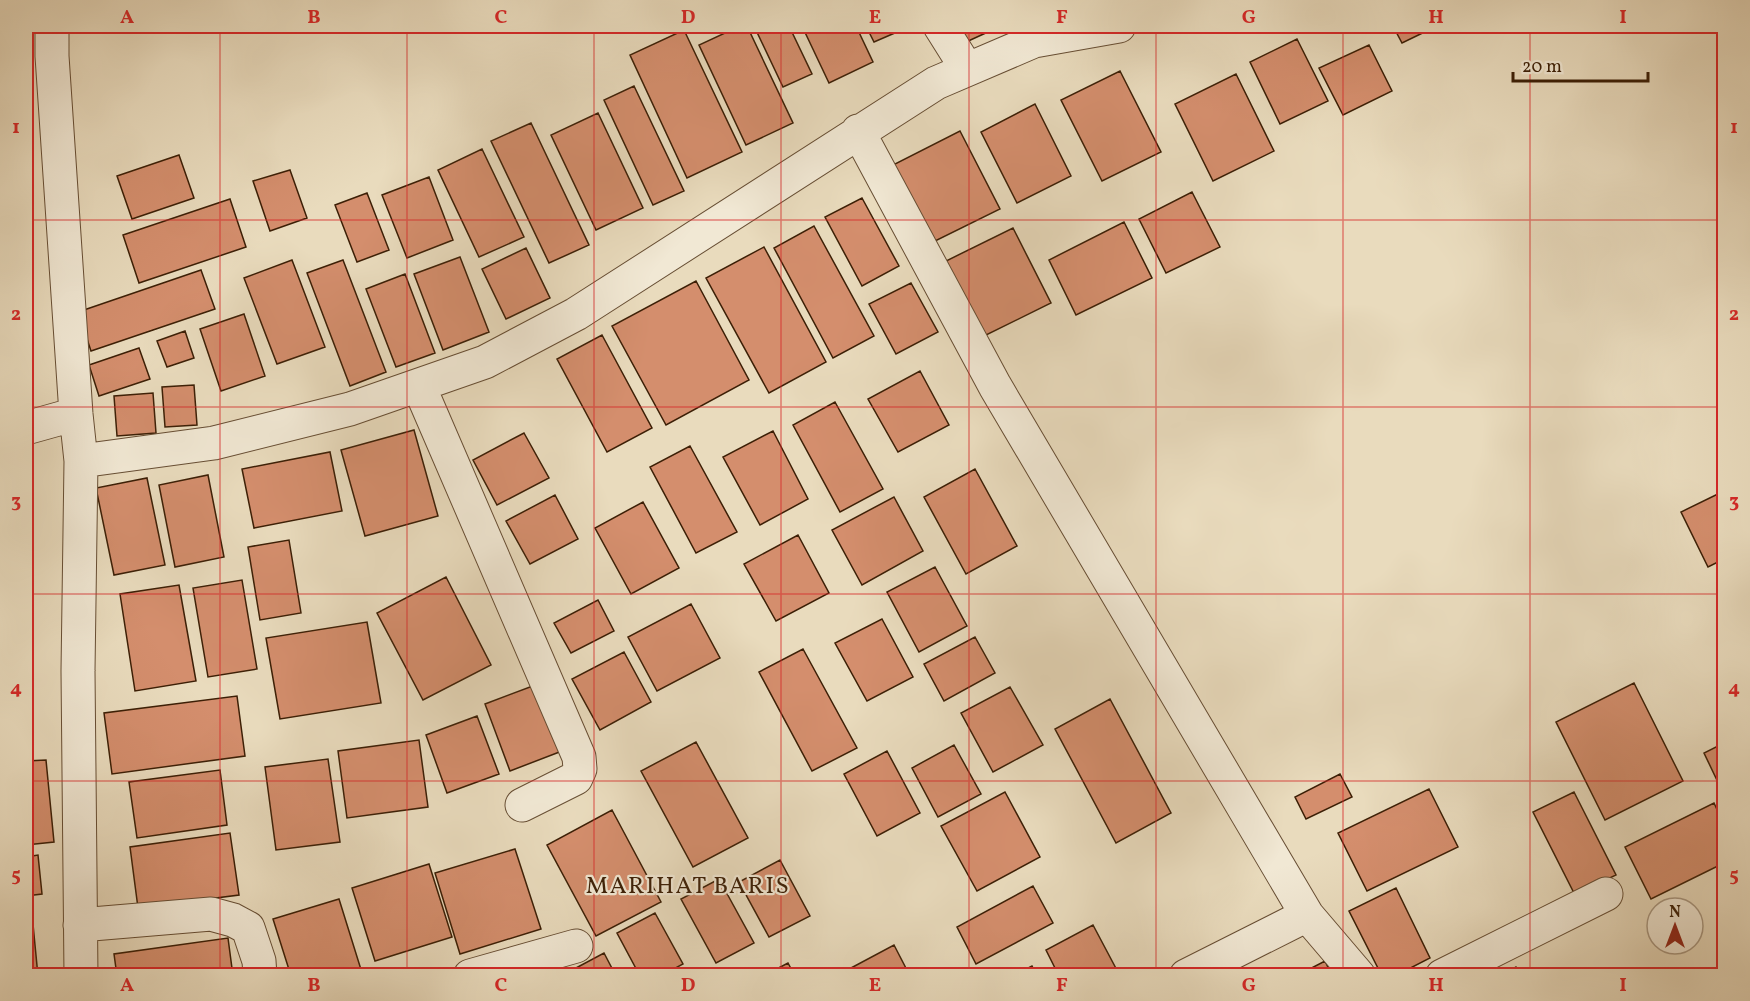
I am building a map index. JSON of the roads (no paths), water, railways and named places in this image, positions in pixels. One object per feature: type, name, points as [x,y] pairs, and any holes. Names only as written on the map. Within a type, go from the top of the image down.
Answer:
[{"type":"street","points":[[52,26],[75,414],[81,461],[78,671],[81,975]]},
{"type":"street","points":[[940,26],[967,69]]},
{"type":"street","points":[[81,461],[214,443],[350,409],[485,362],[576,314],[936,82],[1034,41],[1119,26]]},
{"type":"street","points":[[858,131],[995,386],[1307,915],[1359,975]]},
{"type":"street","points":[[419,386],[579,757],[580,769],[576,778],[522,805]]},
{"type":"street","points":[[26,428],[75,414]]},
{"type":"street","points":[[1442,975],[1606,894]]},
{"type":"street","points":[[80,925],[211,914],[233,920],[248,928],[259,961],[260,975]]},
{"type":"street","points":[[1186,975],[1307,915]]},
{"type":"street","points":[[470,975],[576,946]]},
{"type":"district","name":"MARIHAT BARIS","points":[[688,887]]}]
